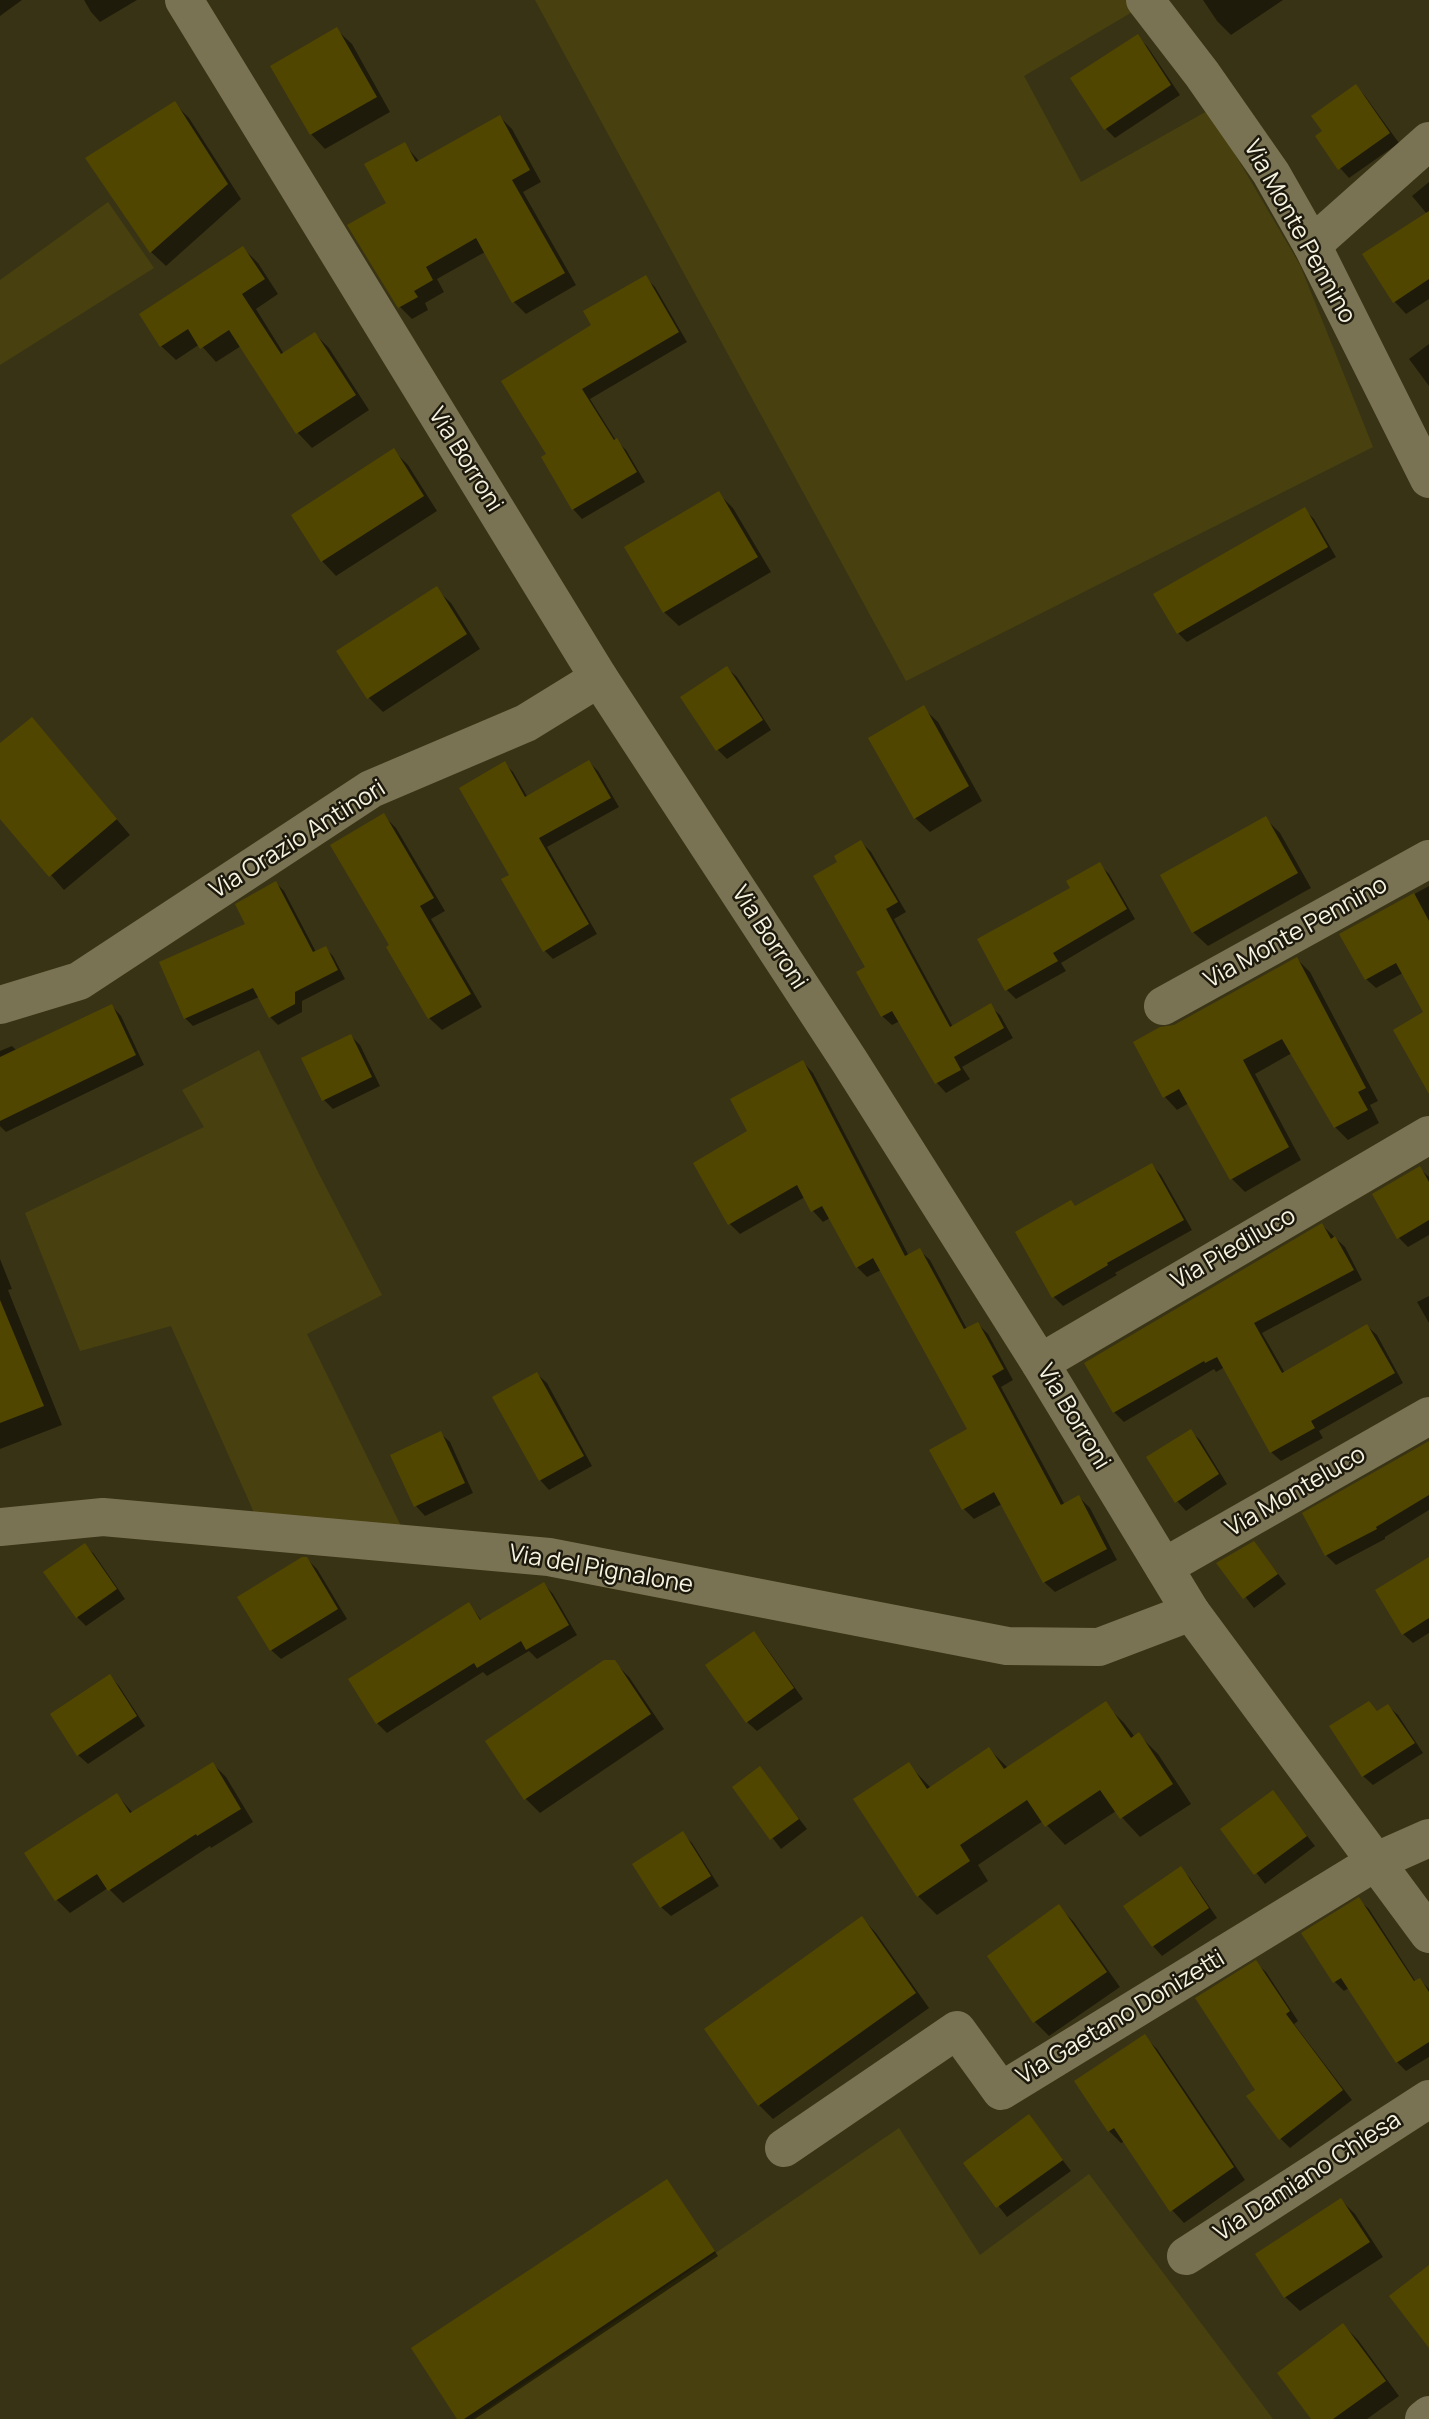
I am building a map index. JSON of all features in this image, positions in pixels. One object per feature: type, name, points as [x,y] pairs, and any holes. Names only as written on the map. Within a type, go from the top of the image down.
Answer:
[{"type":"street","name":"Via Borroni","points":[[184,0],[599,678],[850,1062],[1040,1363],[1191,1612],[1377,1861]]},
{"type":"street","name":"Via Monte Pennino","points":[[1145,0],[1202,74],[1271,173],[1312,245],[1428,476]]},
{"type":"street","points":[[1312,245],[1429,141]]},
{"type":"street","name":"Via Orazio Antinori","points":[[0,1005],[79,981],[371,789],[526,723],[599,678]]},
{"type":"street","name":"Via Monte Pennino","points":[[1163,1006],[1429,859]]},
{"type":"street","name":"Via Piediluco","points":[[1040,1363],[1429,1135]]},
{"type":"street","name":"Via Monteluco","points":[[1164,1567],[1429,1416]]},
{"type":"street","name":"Via del Pignalone","points":[[0,1527],[103,1517],[549,1557],[1007,1646],[1099,1647],[1191,1612]]},
{"type":"street","points":[[1429,1838],[1377,1861],[1429,1934]]},
{"type":"street","name":"Via Gaetano Donizetti","points":[[784,2148],[957,2030],[1001,2091],[1377,1861]]},
{"type":"street","name":"Via Damiano Chiesa","points":[[1186,2256],[1429,2099]]},
{"type":"street","points":[[1424,2419],[1429,2415]]},
{"type":"shaded area","points":[[535,0],[1132,0],[1139,8],[1024,76],[1081,182],[1209,110],[1300,265],[1373,447],[906,681]]},
{"type":"shaded area","points":[[108,202],[154,268],[0,365],[0,280]]},
{"type":"shaded area","points":[[259,1050],[382,1295],[307,1334],[402,1528],[256,1517],[171,1326],[80,1351],[25,1213],[204,1127],[182,1090]]},
{"type":"shaded area","points":[[899,2128],[980,2255],[1089,2174],[1273,2419],[472,2419]]},
{"type":"building","points":[[337,27],[377,97],[310,135],[270,66]]},
{"type":"building","points":[[1138,34],[1171,85],[1104,130],[1070,78]]},
{"type":"building","points":[[1356,84],[1390,133],[1338,170],[1315,136],[1322,131],[1311,116]]},
{"type":"building","points":[[175,101],[228,184],[150,253],[85,158]]},
{"type":"building","points":[[500,115],[530,170],[512,180],[565,273],[512,303],[476,238],[426,267],[433,280],[414,291],[418,297],[398,308],[347,225],[386,203],[364,164],[405,142],[416,162]]},
{"type":"building","points":[[1429,211],[1429,279],[1393,303],[1362,254]]},
{"type":"building","points":[[243,246],[265,279],[242,294],[281,354],[315,332],[356,395],[296,434],[229,330],[200,349],[188,329],[160,347],[139,314]]},
{"type":"building","points":[[646,275],[679,332],[582,389],[614,440],[617,438],[637,472],[572,510],[541,457],[546,454],[501,381],[591,325],[583,311]]},
{"type":"building","points":[[394,448],[424,496],[321,562],[291,515]]},
{"type":"building","points":[[719,491],[758,557],[663,613],[624,547]]},
{"type":"building","points":[[1305,507],[1328,547],[1177,634],[1153,594]]},
{"type":"building","points":[[437,586],[467,634],[367,699],[336,651]]},
{"type":"building","points":[[727,666],[763,720],[716,751],[680,697]]},
{"type":"building","points":[[924,705],[969,786],[914,819],[868,738]]},
{"type":"building","points":[[32,717],[117,819],[49,877],[0,819],[0,743]]},
{"type":"building","points":[[589,760],[611,798],[539,838],[589,924],[543,952],[501,879],[509,875],[459,788],[505,761],[525,797]]},
{"type":"building","points":[[384,813],[434,898],[420,906],[471,994],[428,1019],[386,947],[389,945],[330,845]]},
{"type":"building","points":[[1266,816],[1298,873],[1192,933],[1160,875]]},
{"type":"building","points":[[861,840],[898,902],[886,909],[950,1027],[991,1003],[1004,1028],[954,1057],[961,1070],[935,1084],[892,1011],[881,1017],[856,972],[865,967],[813,876],[837,862],[834,856]]},
{"type":"building","points":[[1100,862],[1127,909],[1053,953],[1058,961],[1005,991],[977,939],[1070,888],[1066,881]]},
{"type":"building","points":[[276,881],[313,952],[326,946],[338,970],[295,992],[295,1004],[269,1018],[253,988],[184,1019],[159,962],[245,924],[235,904]]},
{"type":"building","points":[[1414,893],[1429,921],[1429,1094],[1393,1030],[1423,1012],[1396,963],[1365,980],[1339,934]]},
{"type":"building","points":[[1297,957],[1366,1088],[1358,1092],[1368,1110],[1334,1128],[1282,1039],[1243,1060],[1289,1147],[1230,1180],[1179,1089],[1163,1098],[1133,1042],[1160,1027],[1174,1025]]},
{"type":"building","points":[[112,1004],[136,1055],[0,1121],[0,1057]]},
{"type":"building","points":[[351,1034],[372,1077],[322,1101],[301,1058]]},
{"type":"building","points":[[803,1060],[905,1256],[920,1248],[964,1329],[978,1322],[1004,1369],[992,1376],[1061,1505],[1079,1495],[1107,1549],[1043,1583],[994,1492],[962,1510],[929,1450],[967,1429],[873,1258],[856,1268],[822,1206],[811,1212],[797,1185],[728,1225],[693,1163],[747,1131],[730,1099]]},
{"type":"building","points":[[1152,1163],[1184,1220],[1107,1263],[1108,1265],[1052,1298],[1015,1232],[1071,1200],[1075,1206]]},
{"type":"building","points":[[1420,1166],[1429,1182],[1429,1220],[1397,1239],[1372,1194]]},
{"type":"building","points":[[1322,1223],[1331,1239],[1335,1236],[1354,1270],[1254,1323],[1282,1373],[1367,1324],[1395,1373],[1311,1421],[1315,1428],[1270,1453],[1217,1357],[1205,1363],[1204,1361],[1113,1413],[1084,1363]]},
{"type":"building","points":[[0,1300],[44,1406],[0,1423]]},
{"type":"building","points":[[537,1372],[584,1456],[539,1481],[492,1397]]},
{"type":"building","points":[[1191,1429],[1219,1474],[1175,1503],[1146,1457]]},
{"type":"building","points":[[441,1431],[465,1483],[414,1507],[390,1455]]},
{"type":"building","points":[[1429,1441],[1429,1495],[1376,1527],[1377,1529],[1325,1556],[1302,1513]]},
{"type":"building","points":[[1254,1541],[1278,1574],[1243,1599],[1216,1563]]},
{"type":"building","points":[[85,1543],[117,1589],[76,1618],[43,1572]]},
{"type":"building","points":[[302,1557],[307,1557],[338,1609],[270,1651],[237,1597]]},
{"type":"building","points":[[1429,1557],[1429,1618],[1402,1635],[1375,1590]]},
{"type":"building","points":[[544,1582],[569,1625],[526,1650],[521,1641],[477,1668],[474,1663],[376,1724],[348,1679],[469,1602],[480,1620]]},
{"type":"building","points":[[754,1631],[794,1688],[746,1723],[705,1665]]},
{"type":"building","points":[[604,1660],[615,1660],[651,1714],[524,1800],[485,1741]]},
{"type":"building","points":[[110,1674],[137,1716],[77,1756],[50,1714]]},
{"type":"building","points":[[1106,1701],[1131,1738],[1139,1732],[1173,1784],[1120,1819],[1100,1790],[1045,1827],[1027,1800],[960,1845],[970,1861],[917,1897],[853,1799],[909,1762],[927,1789],[989,1747],[1004,1769]]},
{"type":"building","points":[[1369,1701],[1377,1711],[1388,1704],[1415,1743],[1362,1777],[1329,1726]]},
{"type":"building","points":[[213,1762],[241,1809],[197,1836],[196,1834],[108,1891],[97,1874],[55,1901],[24,1853],[117,1793],[130,1813]]},
{"type":"building","points":[[760,1766],[799,1819],[770,1840],[732,1787]]},
{"type":"building","points":[[1273,1790],[1307,1836],[1254,1875],[1220,1829]]},
{"type":"building","points":[[683,1831],[711,1876],[660,1908],[632,1864]]},
{"type":"building","points":[[1181,1866],[1209,1908],[1152,1947],[1123,1906]]},
{"type":"building","points":[[1359,1897],[1414,1981],[1420,1978],[1429,1992],[1429,2042],[1396,2063],[1341,1978],[1333,1983],[1301,1933]]},
{"type":"building","points":[[1059,1904],[1107,1972],[1033,2023],[987,1956]]},
{"type":"building","points":[[862,1916],[916,1993],[758,2106],[704,2029]]},
{"type":"building","points":[[1256,1960],[1290,2011],[1286,2014],[1343,2090],[1279,2140],[1246,2096],[1255,2090],[1195,1998]]},
{"type":"building","points":[[1145,2034],[1234,2167],[1170,2212],[1114,2128],[1108,2132],[1074,2081]]},
{"type":"building","points":[[1029,2114],[1063,2160],[996,2208],[963,2163]]},
{"type":"building","points":[[667,2179],[715,2251],[464,2419],[457,2419],[411,2348]]},
{"type":"building","points":[[1341,2198],[1370,2242],[1284,2298],[1255,2254]]},
{"type":"building","points":[[1429,2265],[1429,2348],[1389,2296]]},
{"type":"building","points":[[1343,2323],[1386,2381],[1333,2419],[1311,2419],[1277,2373]]}]
